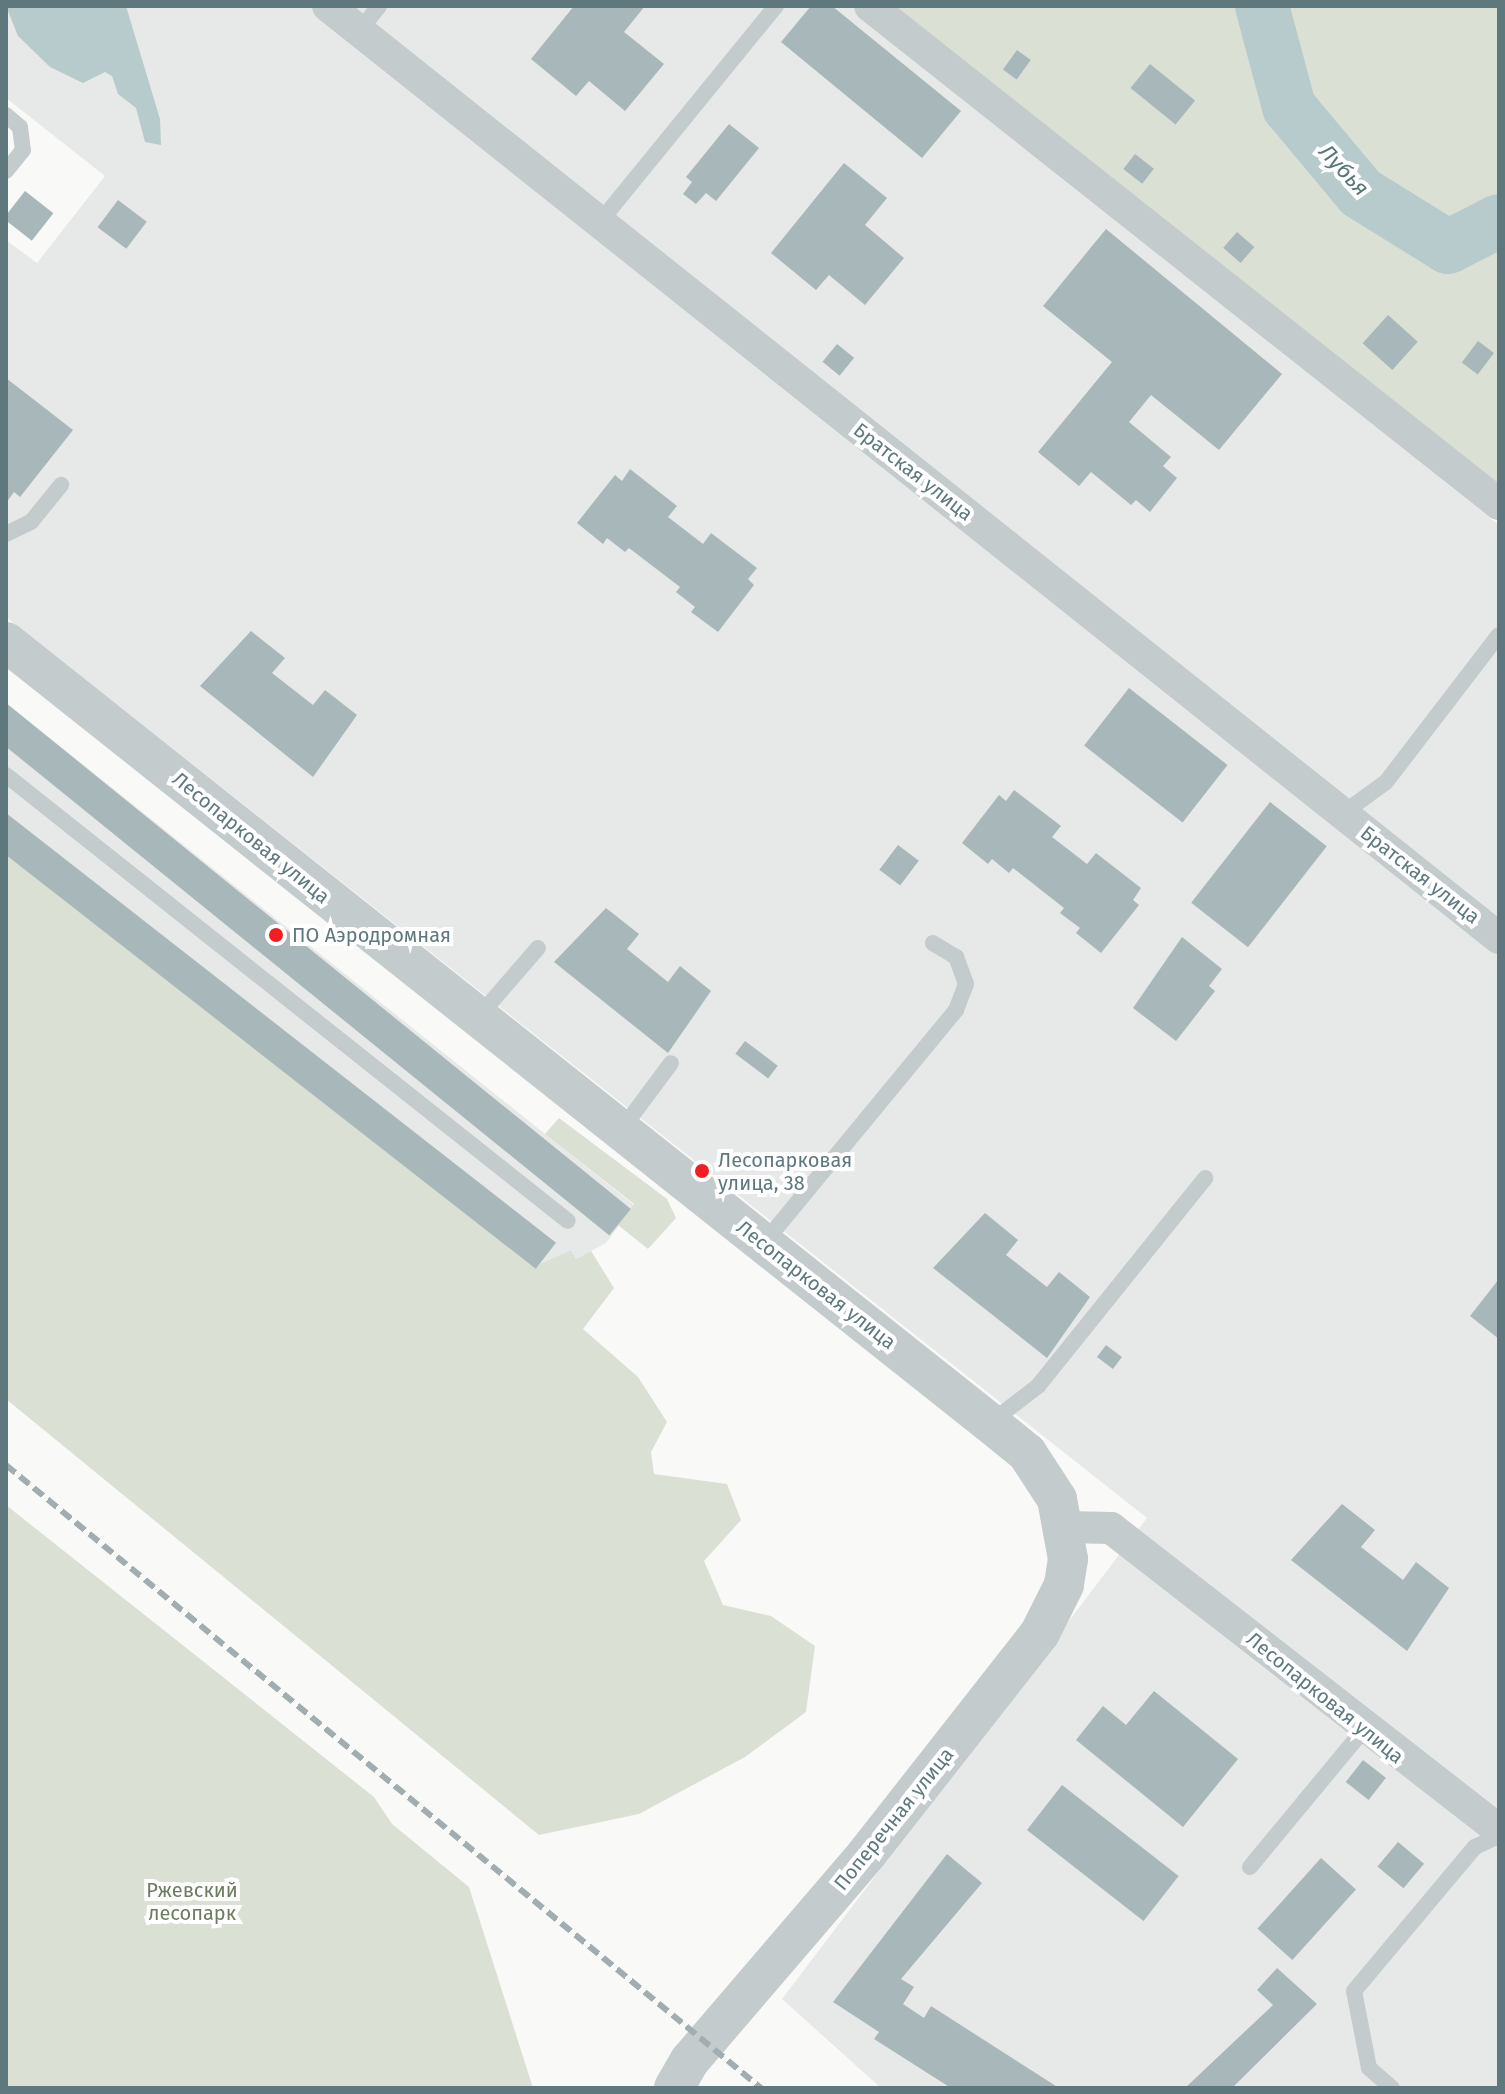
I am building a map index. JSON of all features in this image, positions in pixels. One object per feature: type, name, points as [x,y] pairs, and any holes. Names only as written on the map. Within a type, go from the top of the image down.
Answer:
[{"type":"street","name":"Братская улица","points":[[328,6],[1499,938]]},
{"type":"street","points":[[870,6],[1499,504]]},
{"type":"street","name":"Лесопарковая улица","points":[[6,642],[990,1423],[1047,1477],[1066,1527],[1111,1528],[1498,1833]]},
{"type":"street","name":"Поперечная улица","points":[[674,2088],[697,2051],[1014,1670],[1064,1585],[1066,1527]]},
{"type":"lane","points":[[359,31],[379,6]]},
{"type":"lane","points":[[599,223],[776,6]]},
{"type":"lane","points":[[6,115],[20,127],[23,150],[6,171]]},
{"type":"lane","points":[[6,534],[31,522],[61,485]]},
{"type":"lane","points":[[1342,814],[1386,782],[1499,635]]},
{"type":"lane","points":[[6,775],[568,1221]]},
{"type":"lane","points":[[763,1245],[956,1010],[966,984],[956,957],[933,943]]},
{"type":"lane","points":[[477,1018],[538,948]]},
{"type":"lane","points":[[621,1131],[671,1063]]},
{"type":"lane","points":[[990,1423],[1038,1386],[1205,1178]]},
{"type":"lane","points":[[1250,1867],[1364,1729]]},
{"type":"lane","points":[[1392,2088],[1369,2068],[1354,1991],[1475,1847],[1498,1833]]},
{"type":"shaded area","points":[[6,6],[852,6],[1499,525],[1499,2088],[881,2088],[782,1999],[1147,1518],[6,617],[6,240],[37,263],[105,176],[6,98]]},
{"type":"shaded area","points":[[6,6],[126,6],[160,119],[161,145],[145,142],[136,108],[118,94],[112,76],[105,72],[83,83],[50,67],[18,36]]},
{"type":"shaded area","points":[[6,703],[634,1205],[606,1243],[576,1259],[571,1250],[537,1265],[6,846]]},
{"type":"green space","points":[[889,6],[1499,6],[1499,484]]},
{"type":"green space","points":[[6,846],[537,1265],[571,1250],[576,1259],[591,1251],[614,1288],[583,1329],[638,1377],[667,1422],[651,1452],[654,1474],[727,1484],[741,1520],[704,1561],[723,1605],[771,1616],[815,1646],[806,1712],[745,1757],[639,1814],[539,1835],[6,1399]]},
{"type":"green space","points":[[559,1118],[667,1199],[676,1218],[648,1249],[618,1225],[634,1204],[545,1134]]},
{"type":"green space","name":"Ржевский лесопарк","points":[[6,1505],[374,1797],[392,1824],[469,1887],[533,2088],[6,2088]]},
{"type":"building","points":[[574,6],[645,6],[624,32],[664,64],[625,111],[589,81],[576,96],[531,59]]},
{"type":"building","points":[[811,6],[832,6],[961,111],[922,158],[781,42]]},
{"type":"building","points":[[1017,50],[1031,60],[1017,79],[1003,69]]},
{"type":"building","points":[[1150,64],[1195,101],[1176,125],[1130,88]]},
{"type":"building","points":[[729,124],[759,148],[716,201],[706,193],[696,204],[683,194],[692,182],[686,177]]},
{"type":"building","points":[[1135,154],[1154,169],[1142,184],[1123,169]]},
{"type":"building","points":[[844,163],[887,198],[865,225],[904,258],[865,305],[829,275],[816,290],[771,253]]},
{"type":"building","points":[[25,191],[53,213],[32,241],[6,221],[6,215]]},
{"type":"building","points":[[118,200],[147,222],[126,249],[98,227]]},
{"type":"building","points":[[1106,229],[1282,374],[1219,450],[1151,395],[1129,422],[1171,457],[1163,466],[1177,478],[1150,512],[1136,500],[1131,505],[1091,472],[1079,486],[1038,452],[1112,362],[1043,306]]},
{"type":"building","points":[[1237,232],[1254,247],[1241,263],[1223,248]]},
{"type":"building","points":[[1388,315],[1418,342],[1392,370],[1363,343]]},
{"type":"building","points":[[1478,341],[1494,353],[1478,375],[1462,363]]},
{"type":"building","points":[[837,344],[854,358],[840,376],[823,362]]},
{"type":"building","points":[[6,378],[73,430],[20,497],[14,492],[6,503]]},
{"type":"building","points":[[630,469],[677,506],[668,517],[703,544],[711,533],[757,568],[748,579],[754,585],[718,632],[691,612],[695,607],[676,592],[680,587],[629,548],[625,552],[607,538],[603,544],[577,523],[615,475],[622,481]]},
{"type":"building","points":[[251,631],[285,658],[272,673],[313,705],[325,690],[357,715],[313,777],[200,686]]},
{"type":"building","points":[[1129,688],[1228,765],[1183,822],[1084,746]]},
{"type":"building","name":"ПО Аэродромная","points":[[6,703],[631,1209],[609,1235],[6,747]]},
{"type":"building","points":[[1014,790],[1061,826],[1052,837],[1087,864],[1096,853],[1141,888],[1133,900],[1139,905],[1101,953],[1076,933],[1080,928],[1060,913],[1064,908],[1013,868],[1009,873],[992,859],[988,864],[962,843],[999,795],[1006,801]]},
{"type":"building","points":[[1270,802],[1327,846],[1248,947],[1191,903]]},
{"type":"building","points":[[6,813],[556,1243],[536,1269],[6,855]]},
{"type":"building","points":[[898,845],[919,861],[900,885],[879,870]]},
{"type":"building","points":[[606,908],[639,934],[627,949],[668,982],[680,966],[711,991],[668,1053],[554,962]]},
{"type":"building","points":[[1182,937],[1222,969],[1209,986],[1215,991],[1176,1041],[1133,1008]]},
{"type":"building","points":[[745,1041],[778,1066],[768,1078],[735,1054]]},
{"type":"building","points":[[985,1213],[1018,1240],[1006,1255],[1047,1287],[1059,1272],[1090,1297],[1047,1358],[933,1268]]},
{"type":"building","points":[[1499,1279],[1499,1339],[1470,1316]]},
{"type":"building","points":[[1106,1345],[1122,1357],[1113,1369],[1097,1357]]},
{"type":"building","points":[[1342,1504],[1375,1530],[1361,1547],[1403,1580],[1416,1562],[1449,1588],[1407,1651],[1291,1560]]},
{"type":"building","points":[[1154,1691],[1238,1759],[1183,1827],[1076,1740],[1103,1706],[1126,1725]]},
{"type":"building","points":[[1363,1760],[1386,1778],[1369,1800],[1346,1782]]},
{"type":"building","points":[[1062,1785],[1179,1876],[1144,1921],[1027,1830]]},
{"type":"building","points":[[1398,1842],[1424,1864],[1403,1888],[1377,1867]]},
{"type":"building","points":[[947,1854],[982,1883],[901,1979],[914,1987],[903,2004],[924,2018],[931,2006],[1059,2088],[951,2088],[874,2039],[879,2032],[833,2002]]},
{"type":"building","points":[[1321,1858],[1356,1889],[1292,1960],[1257,1929]]},
{"type":"building","points":[[1277,1968],[1317,2004],[1232,2088],[1185,2088],[1273,2005],[1257,1990]]},
{"type":"waterway","name":"Лубья","points":[[1262,6],[1289,107],[1361,193],[1448,247],[1499,221]]},
{"type":"railway","points":[[6,1465],[761,2088]]},
{"type":"place","name":"ПО Аэродромная","points":[[276,935]]},
{"type":"place","name":"Лесопарковая улица, 38","points":[[702,1171]]}]
